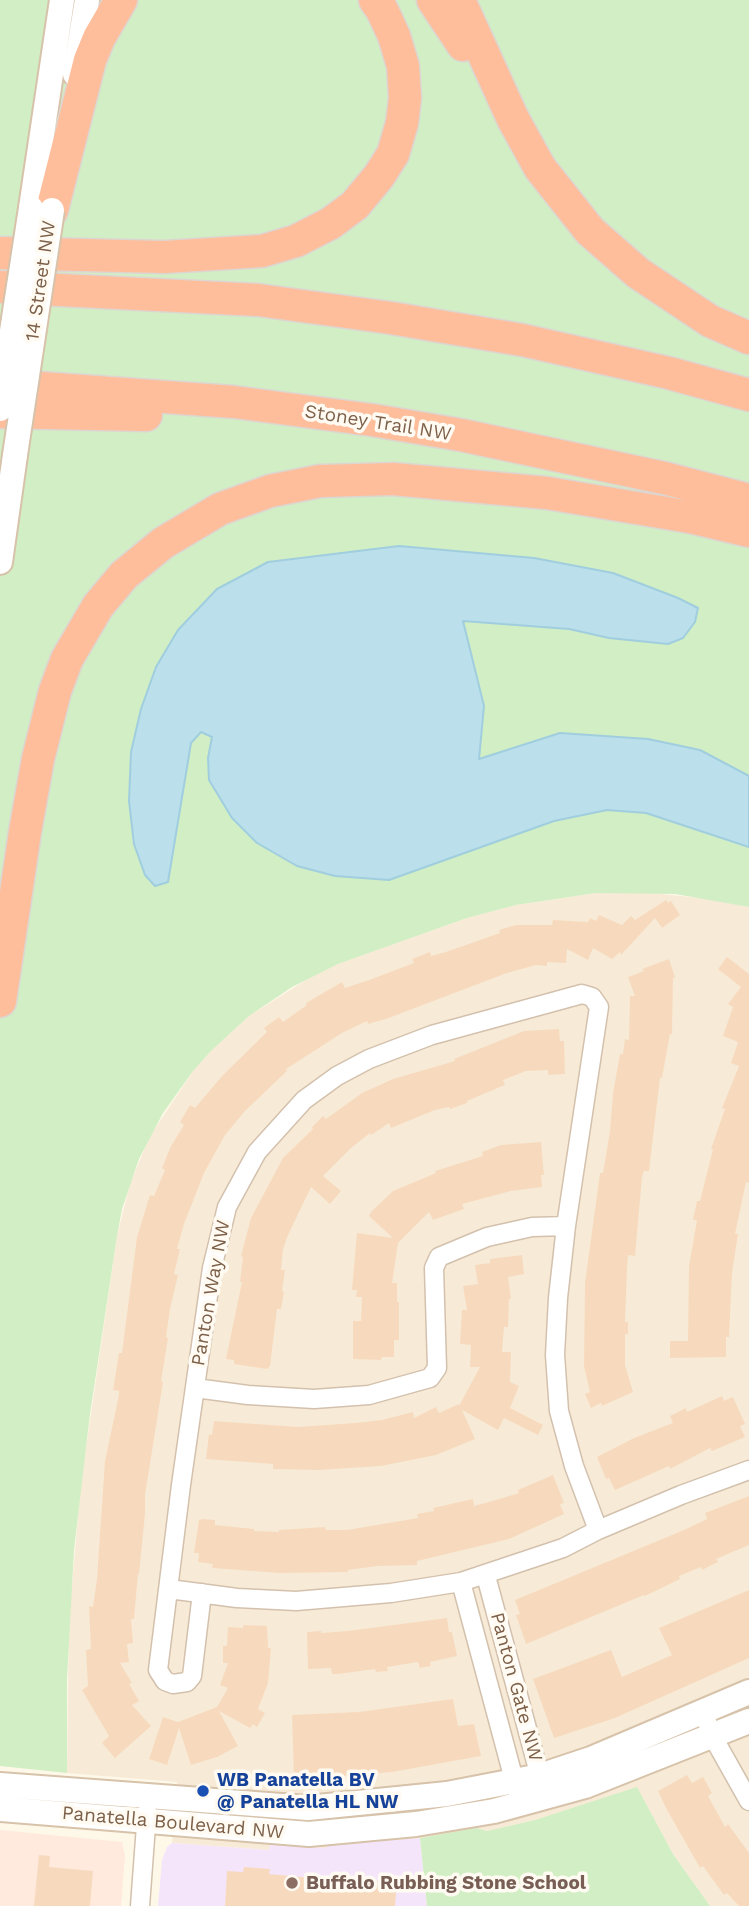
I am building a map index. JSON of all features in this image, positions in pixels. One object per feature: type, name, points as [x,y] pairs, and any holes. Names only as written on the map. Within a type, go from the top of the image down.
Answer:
[{"type":"highway","points":[[41,209],[90,61],[121,0]]},
{"type":"highway","points":[[0,253],[164,257],[262,251],[296,242],[331,223],[355,205],[379,176],[393,154],[402,123],[405,98],[403,66],[394,36],[375,0]]},
{"type":"highway","points":[[433,0],[513,119]]},
{"type":"highway","points":[[459,0],[513,119],[540,168],[590,231],[638,273],[710,321],[749,338]]},
{"type":"highway","points":[[0,287],[258,300],[391,318],[522,340],[669,373],[749,395]]},
{"type":"highway","name":"Stoney Trail NW","points":[[0,385],[234,402],[372,421],[461,435],[664,478],[749,500]]},
{"type":"highway","points":[[0,410],[372,421]]},
{"type":"highway","points":[[0,1000],[38,759],[63,670],[81,632],[98,606],[124,575],[163,543],[220,509],[270,491],[320,481],[393,479],[547,493],[690,517],[749,531]]},
{"type":"street","name":"14 Street NW","points":[[0,562],[15,455],[62,0]]},
{"type":"street","name":"14 Street NW","points":[[0,410],[87,0]]},
{"type":"street","name":"Panton Way NW","points":[[202,1593],[192,1676],[187,1682],[173,1685],[165,1681],[158,1670],[212,1268],[227,1207],[257,1152],[304,1100],[337,1076],[369,1059],[420,1040],[582,994],[592,997],[599,1007],[566,1226],[555,1355],[559,1411],[574,1466],[598,1530]]},
{"type":"street","points":[[195,1388],[313,1399],[369,1395],[430,1378],[437,1368],[434,1268],[439,1257],[487,1237],[532,1227],[566,1226]]},
{"type":"street","points":[[169,1589],[296,1601],[328,1600],[461,1582],[564,1548],[598,1530],[681,1495],[749,1470]]},
{"type":"street","name":"Panton Gate NW","points":[[485,1576],[542,1787]]},
{"type":"street","name":"Panton Gate NW","points":[[461,1582],[518,1793]]},
{"type":"street","name":"Panatella Boulevard NW","points":[[542,1787],[591,1759],[749,1692]]},
{"type":"street","points":[[703,1712],[713,1737],[749,1801]]},
{"type":"street","name":"Panatella Boulevard NW","points":[[0,1809],[308,1808],[447,1794],[518,1793],[542,1787],[585,1786],[749,1721]]},
{"type":"street","name":"Panatella Boulevard NW","points":[[0,1785],[148,1809]]},
{"type":"street","points":[[140,1906],[148,1809]]},
{"type":"shaded area","points":[[642,892],[709,899],[749,907],[749,1906],[710,1906],[673,1854],[637,1788],[535,1820],[487,1831],[476,1829],[420,1838],[328,1845],[326,1848],[270,1846],[269,1850],[172,1843],[177,1782],[67,1773],[69,1620],[81,1482],[117,1236],[130,1184],[150,1136],[193,1071],[211,1051],[249,1016],[314,975],[467,918],[516,905],[596,893]]},
{"type":"shaded area","points":[[0,1830],[122,1842],[125,1856],[121,1906],[0,1906]]},
{"type":"shaded area","name":"Buffalo Rubbing Stone School","points":[[420,1838],[427,1906],[158,1906],[162,1860],[167,1847],[172,1843],[269,1850],[270,1845],[326,1848],[327,1845]]},
{"type":"green space","points":[[0,0],[749,0],[749,907],[675,894],[596,893],[516,905],[467,918],[338,964],[292,987],[249,1016],[193,1071],[163,1113],[139,1159],[122,1209],[117,1236],[90,1414],[74,1550],[67,1680],[67,1773],[0,1766]]},
{"type":"green space","points":[[637,1787],[673,1854],[710,1906],[427,1906],[420,1838],[476,1828],[487,1831],[535,1820]]},
{"type":"water","points":[[399,546],[534,558],[613,573],[698,608],[695,622],[683,638],[668,644],[609,638],[569,629],[463,621],[484,706],[479,759],[560,733],[648,739],[700,750],[749,776],[749,847],[646,813],[607,810],[554,821],[389,880],[335,876],[297,866],[257,843],[232,818],[209,780],[208,758],[212,737],[201,732],[191,743],[168,882],[155,886],[145,875],[134,844],[129,801],[131,752],[141,709],[156,667],[178,630],[217,589],[268,562]]},
{"type":"building","points":[[666,900],[668,903],[671,901],[680,915],[662,928],[655,918],[621,955],[620,952],[612,959],[593,948],[588,960],[567,949],[566,963],[547,962],[547,966],[536,965],[507,973],[386,1019],[368,1024],[367,1021],[342,1033],[286,1069],[225,1135],[204,1173],[177,1249],[180,1249],[174,1274],[178,1275],[166,1337],[163,1382],[145,1495],[134,1619],[131,1619],[133,1643],[127,1644],[129,1662],[120,1663],[139,1701],[132,1705],[151,1726],[115,1758],[102,1743],[109,1736],[82,1690],[88,1686],[86,1650],[91,1649],[89,1606],[93,1607],[97,1579],[105,1461],[119,1395],[119,1391],[113,1390],[119,1353],[122,1353],[137,1237],[150,1195],[154,1196],[171,1146],[184,1125],[180,1122],[190,1105],[195,1108],[223,1075],[267,1032],[264,1028],[279,1017],[283,1022],[307,1005],[306,1003],[342,982],[345,988],[414,963],[412,959],[430,952],[431,956],[446,952],[516,925],[552,925],[553,920],[588,922],[590,918],[596,921],[599,915],[622,925],[631,916],[635,920]]},
{"type":"building","points":[[727,957],[749,974],[749,1183],[746,1182],[735,1234],[738,1234],[732,1273],[729,1337],[726,1337],[726,1357],[670,1358],[670,1341],[688,1341],[689,1266],[697,1220],[693,1220],[697,1201],[700,1201],[711,1149],[725,1109],[722,1108],[739,1066],[731,1063],[738,1042],[723,1036],[733,1007],[728,1004],[741,987],[718,969]]},
{"type":"building","points":[[669,959],[675,977],[672,1034],[660,1078],[649,1171],[644,1171],[642,1177],[635,1256],[628,1255],[625,1322],[628,1322],[628,1334],[625,1334],[625,1365],[633,1392],[591,1408],[585,1394],[590,1392],[584,1366],[585,1283],[620,1054],[623,1054],[625,1039],[629,1040],[630,996],[635,996],[628,977]]},
{"type":"building","points":[[559,1029],[560,1041],[564,1041],[565,1074],[548,1075],[548,1070],[526,1071],[503,1080],[505,1085],[467,1103],[450,1109],[435,1110],[391,1128],[389,1123],[351,1148],[323,1176],[341,1191],[330,1204],[311,1187],[283,1249],[281,1270],[285,1270],[284,1292],[281,1309],[277,1309],[270,1366],[267,1369],[234,1364],[234,1360],[226,1359],[242,1282],[241,1256],[251,1218],[283,1158],[323,1116],[326,1119],[362,1093],[393,1079],[455,1061],[454,1059],[524,1031]]},
{"type":"building","points":[[541,1142],[544,1175],[541,1175],[542,1187],[511,1191],[462,1204],[464,1209],[433,1220],[429,1212],[398,1243],[392,1283],[397,1283],[399,1302],[399,1340],[394,1340],[394,1357],[382,1357],[381,1360],[353,1359],[353,1321],[361,1321],[362,1297],[356,1297],[357,1290],[352,1290],[357,1233],[393,1238],[369,1216],[371,1212],[393,1191],[436,1173],[435,1171],[483,1156],[482,1152],[501,1145]]},
{"type":"building","points":[[522,1255],[524,1274],[508,1277],[511,1299],[508,1327],[504,1327],[502,1352],[511,1352],[510,1382],[519,1386],[510,1408],[543,1425],[538,1435],[504,1418],[498,1430],[462,1410],[475,1439],[436,1455],[381,1466],[318,1470],[273,1469],[273,1464],[206,1459],[209,1434],[212,1435],[214,1421],[298,1427],[382,1420],[413,1412],[414,1418],[436,1407],[439,1413],[459,1406],[480,1367],[470,1367],[471,1345],[460,1344],[462,1310],[467,1310],[463,1286],[478,1284],[475,1265],[490,1263],[490,1259]]},
{"type":"building","points":[[722,1396],[724,1401],[733,1397],[745,1424],[740,1426],[745,1437],[712,1451],[710,1448],[670,1469],[669,1466],[615,1490],[609,1478],[606,1479],[597,1457],[634,1438],[673,1423],[670,1416],[686,1408],[687,1412]]},
{"type":"building","points":[[553,1475],[564,1503],[560,1504],[564,1514],[509,1539],[417,1561],[417,1565],[377,1566],[348,1572],[280,1573],[212,1568],[213,1564],[198,1562],[199,1553],[194,1553],[199,1520],[203,1519],[215,1520],[215,1525],[254,1531],[279,1532],[325,1527],[326,1530],[347,1530],[418,1518],[417,1514],[434,1511],[433,1508],[473,1499],[474,1506],[519,1493],[518,1490]]},
{"type":"building","points":[[749,1496],[749,1545],[716,1559],[718,1562],[702,1570],[701,1567],[679,1576],[680,1579],[645,1596],[526,1644],[516,1615],[520,1614],[515,1600],[684,1530],[707,1519],[705,1513]]},
{"type":"building","points":[[749,1590],[749,1658],[615,1718],[554,1738],[533,1679],[611,1650],[622,1677],[672,1655],[659,1628]]},
{"type":"building","points":[[447,1618],[457,1656],[430,1662],[431,1666],[420,1668],[418,1662],[387,1667],[388,1671],[376,1672],[375,1669],[338,1674],[332,1674],[331,1668],[308,1669],[307,1632],[348,1631]]},
{"type":"building","points":[[243,1625],[267,1626],[268,1648],[271,1648],[268,1683],[258,1709],[265,1713],[257,1727],[253,1724],[250,1728],[219,1711],[238,1746],[217,1757],[191,1765],[179,1728],[167,1765],[149,1759],[163,1717],[178,1722],[217,1707],[228,1688],[220,1685],[228,1663],[223,1663],[223,1646],[227,1646],[228,1627],[243,1628]]},
{"type":"building","points":[[453,1699],[458,1726],[474,1724],[481,1756],[392,1772],[294,1777],[292,1715],[359,1712]]},
{"type":"building","points":[[687,1775],[692,1783],[703,1777],[712,1793],[708,1796],[725,1827],[728,1824],[749,1853],[749,1906],[739,1906],[727,1893],[724,1895],[703,1866],[700,1868],[666,1808],[658,1791]]},
{"type":"building","points":[[39,1855],[50,1856],[49,1867],[93,1871],[90,1906],[34,1906]]},
{"type":"building","points":[[244,1867],[270,1869],[269,1874],[346,1881],[346,1878],[397,1882],[395,1906],[225,1906],[227,1871],[243,1872]]},
{"type":"place","name":"WB Panatella BV @ Panatella HL NW","points":[[203,1791]]},
{"type":"place","name":"Buffalo Rubbing Stone School","points":[[292,1883]]}]
